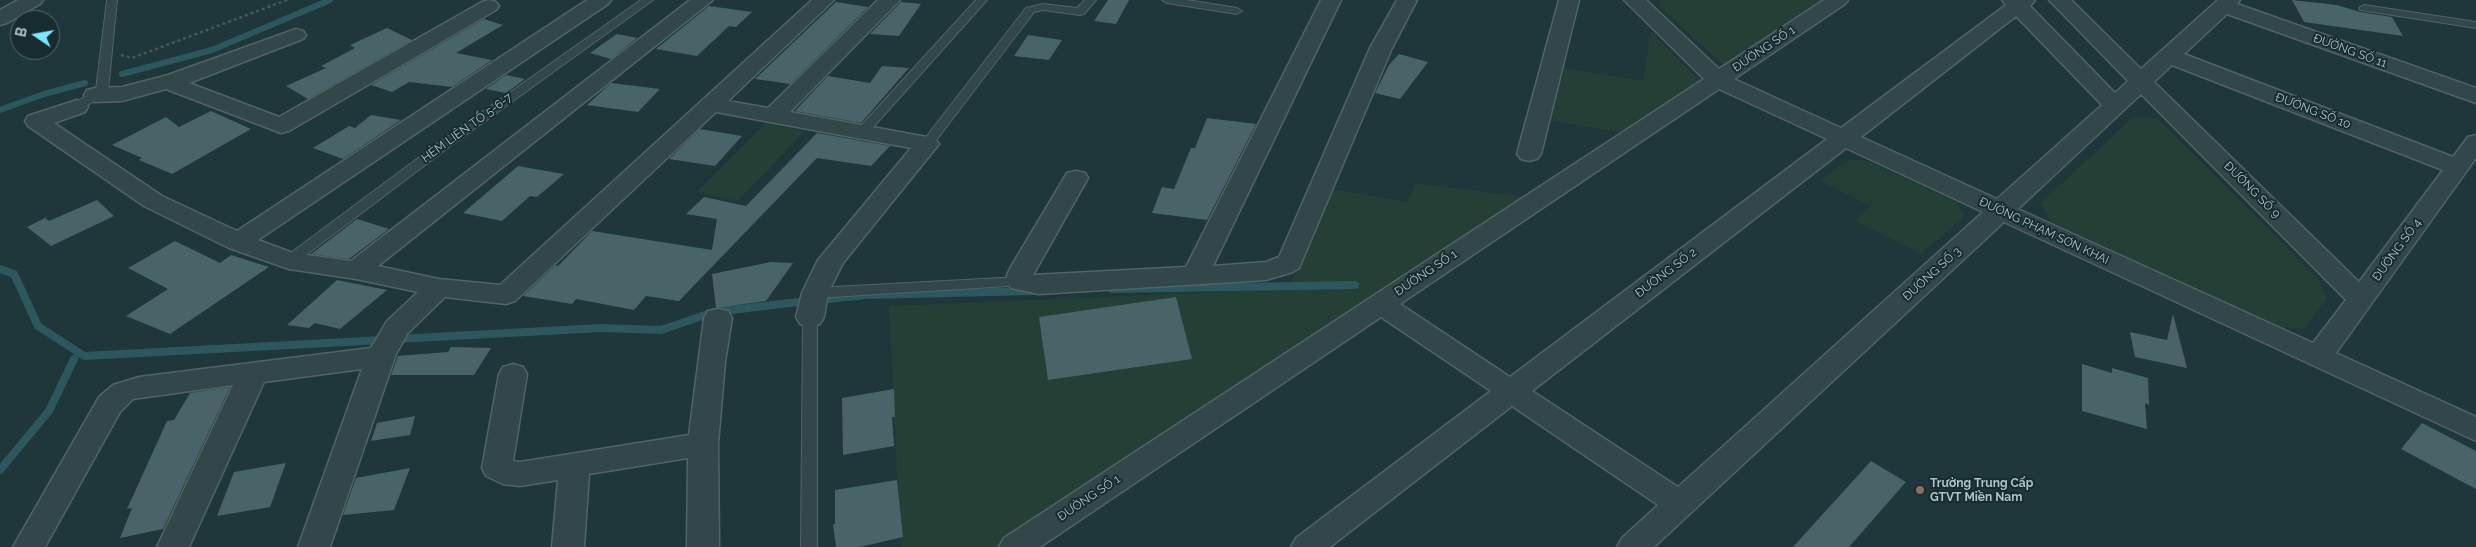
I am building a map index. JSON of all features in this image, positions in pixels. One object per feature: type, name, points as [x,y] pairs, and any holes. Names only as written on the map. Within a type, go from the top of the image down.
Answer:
[{"type":"street","points":[[0,19],[33,0]]},
{"type":"street","points":[[238,242],[601,0]]},
{"type":"street","points":[[356,270],[704,0]]},
{"type":"street","points":[[296,35],[176,80],[86,101],[36,121],[153,201],[238,242],[289,261],[356,270],[439,288],[506,295],[824,0]]},
{"type":"street","points":[[774,115],[890,0]]},
{"type":"street","points":[[1196,275],[1331,0]]},
{"type":"street","points":[[1076,178],[1025,265],[1020,275],[1020,282],[1039,284],[1275,270],[1290,262],[1381,48],[1407,0]]},
{"type":"street","points":[[1529,154],[1569,0]]},
{"type":"street","name":"ĐƯỜNG PHẠM SƠN KHAI","points":[[1634,0],[1718,80],[1842,139],[2476,430]]},
{"type":"street","name":"ĐƯỜNG SỐ 1","points":[[1015,547],[1838,0]]},
{"type":"street","name":"ĐƯỜNG SỐ 9","points":[[2059,0],[2361,299]]},
{"type":"street","points":[[2018,2],[2115,106]]},
{"type":"street","name":"ĐƯỜNG SỐ 2","points":[[1307,547],[1842,139],[2018,2]]},
{"type":"street","name":"ĐƯỜNG SỐ 3","points":[[1632,547],[2001,212],[2226,3]]},
{"type":"street","name":"ĐƯỜNG SỐ 11","points":[[2226,3],[2476,96]]},
{"type":"street","points":[[176,80],[173,84],[281,126],[489,6]]},
{"type":"street","name":"ĐƯỜNG SỐ 10","points":[[2169,56],[2458,167]]},
{"type":"street","points":[[713,104],[927,144],[831,260],[812,305]]},
{"type":"street","name":"ĐƯỜNG SỐ 4","points":[[2318,357],[2476,142]]},
{"type":"street","points":[[314,547],[385,349],[439,288]]},
{"type":"street","points":[[1381,304],[1680,504]]},
{"type":"street","points":[[703,547],[703,444],[711,362],[718,318]]},
{"type":"street","points":[[29,547],[114,399],[123,392],[139,388],[253,374],[385,349]]},
{"type":"street","points":[[173,547],[253,374]]},
{"type":"street","points":[[513,374],[498,468],[503,472],[520,474],[703,444]]},
{"type":"street","points":[[568,547],[574,465]]},
{"type":"lane","points":[[86,101],[102,90],[112,0]]},
{"type":"lane","name":"HẺM LIÊN TỔ 5-6-7","points":[[289,261],[441,147],[648,0]]},
{"type":"lane","points":[[863,131],[982,0]]},
{"type":"lane","points":[[927,144],[1030,10],[1043,7],[1080,12],[1091,0]]},
{"type":"lane","points":[[1168,0],[1208,3],[1237,11]]},
{"type":"lane","points":[[2364,8],[2476,24]]},
{"type":"lane","points":[[808,547],[812,305],[1020,282]]},
{"type":"path","points":[[118,55],[132,58],[257,14],[287,0]]},
{"type":"green space","points":[[1660,0],[1825,0],[1724,66],[1659,6]]},
{"type":"green space","points":[[1651,32],[1701,82],[1625,133],[1542,119],[1556,67],[1643,81]]},
{"type":"green space","points":[[2133,117],[2157,118],[2318,278],[2327,298],[2304,329],[2281,328],[2050,221],[2041,203]]},
{"type":"green space","points":[[766,123],[805,131],[738,201],[697,192]]},
{"type":"green space","points":[[1848,160],[1865,160],[1958,203],[1964,217],[1921,254],[1855,221],[1871,206],[1820,181]]},
{"type":"green space","points":[[1415,183],[1527,197],[997,547],[901,547],[889,306],[1288,289],[1331,189],[1407,202]]},
{"type":"building","points":[[1108,0],[1129,0],[1116,24],[1094,21]]},
{"type":"building","points":[[2292,0],[2337,5],[2360,12],[2392,17],[2403,36],[2304,22]]},
{"type":"building","points":[[836,2],[868,7],[790,84],[755,79]]},
{"type":"building","points":[[901,2],[921,4],[899,36],[870,34]]},
{"type":"building","points":[[709,6],[752,12],[736,27],[729,26],[697,56],[656,49]]},
{"type":"building","points":[[484,19],[503,25],[456,53],[492,60],[452,87],[409,82],[392,92],[371,85]]},
{"type":"building","points":[[387,28],[412,40],[308,99],[286,86],[326,68],[321,66],[355,48],[350,45]]},
{"type":"building","points":[[617,34],[637,38],[611,59],[590,53]]},
{"type":"building","points":[[1028,35],[1062,40],[1049,60],[1014,56]]},
{"type":"building","points":[[1399,54],[1428,62],[1400,99],[1375,93],[1389,65]]},
{"type":"building","points":[[882,66],[909,68],[861,123],[795,111],[828,76],[870,83]]},
{"type":"building","points":[[506,75],[525,79],[506,93],[486,89]]},
{"type":"building","points":[[611,83],[660,89],[638,112],[587,105]]},
{"type":"building","points":[[211,111],[251,129],[172,174],[139,160],[142,158],[112,145],[166,117],[179,127]]},
{"type":"building","points":[[371,115],[401,120],[343,159],[313,148],[349,126],[355,128]]},
{"type":"building","points":[[1207,118],[1256,124],[1207,220],[1152,213],[1162,187],[1174,189],[1191,148],[1195,148]]},
{"type":"building","points":[[700,129],[742,136],[715,166],[669,159]]},
{"type":"building","points":[[817,133],[890,146],[871,166],[817,158],[679,301],[646,296],[634,310],[576,299],[572,304],[523,296],[556,265],[558,266],[592,231],[712,250],[717,219],[686,214],[704,197],[746,206]]},
{"type":"building","points":[[518,166],[564,174],[537,197],[530,196],[502,221],[463,213]]},
{"type":"building","points":[[97,200],[114,216],[51,246],[27,227],[45,218],[49,221]]},
{"type":"building","points":[[357,219],[389,229],[349,259],[311,254]]},
{"type":"building","points":[[175,241],[220,263],[231,255],[269,267],[170,334],[126,316],[168,289],[128,268]]},
{"type":"building","points":[[771,262],[793,263],[766,301],[716,308],[712,274]]},
{"type":"building","points":[[337,280],[387,290],[340,329],[315,323],[309,328],[287,325]]},
{"type":"building","points":[[1176,297],[1192,359],[1048,380],[1039,317]]},
{"type":"building","points":[[2173,314],[2187,368],[2135,357],[2130,332],[2167,340]]},
{"type":"building","points":[[451,347],[491,348],[474,375],[391,375],[398,356],[448,352]]},
{"type":"building","points":[[2082,364],[2112,373],[2112,368],[2148,378],[2149,405],[2145,403],[2147,429],[2082,411]]},
{"type":"building","points":[[230,387],[163,529],[120,538],[132,508],[127,509],[167,421],[174,420],[190,393]]},
{"type":"building","points":[[894,389],[895,417],[892,417],[894,446],[843,455],[842,398]]},
{"type":"building","points":[[415,416],[410,435],[371,441],[377,423]]},
{"type":"building","points":[[2422,423],[2476,451],[2476,489],[2401,449]]},
{"type":"building","points":[[1871,461],[1906,482],[1849,547],[1793,547]]},
{"type":"building","points":[[286,463],[270,507],[217,516],[234,472]]},
{"type":"building","points":[[410,468],[394,510],[343,515],[356,478]]},
{"type":"building","points":[[897,480],[903,537],[860,547],[836,547],[833,524],[835,524],[835,490]]},
{"type":"waterway","points":[[122,74],[212,50],[330,0]]},
{"type":"waterway","points":[[0,110],[44,94],[85,83]]},
{"type":"waterway","points":[[0,269],[14,274],[38,326],[84,356],[384,340]]},
{"type":"waterway","points":[[1112,289],[1355,285]]},
{"type":"waterway","points":[[818,300],[866,295],[1034,291]]},
{"type":"waterway","points":[[397,339],[601,328],[661,330],[714,312],[807,301]]},
{"type":"waterway","points":[[0,470],[49,411],[74,359]]},
{"type":"place","name":"Trường Trung Cấp GTVT Miền Nam","points":[[1920,490]]}]
